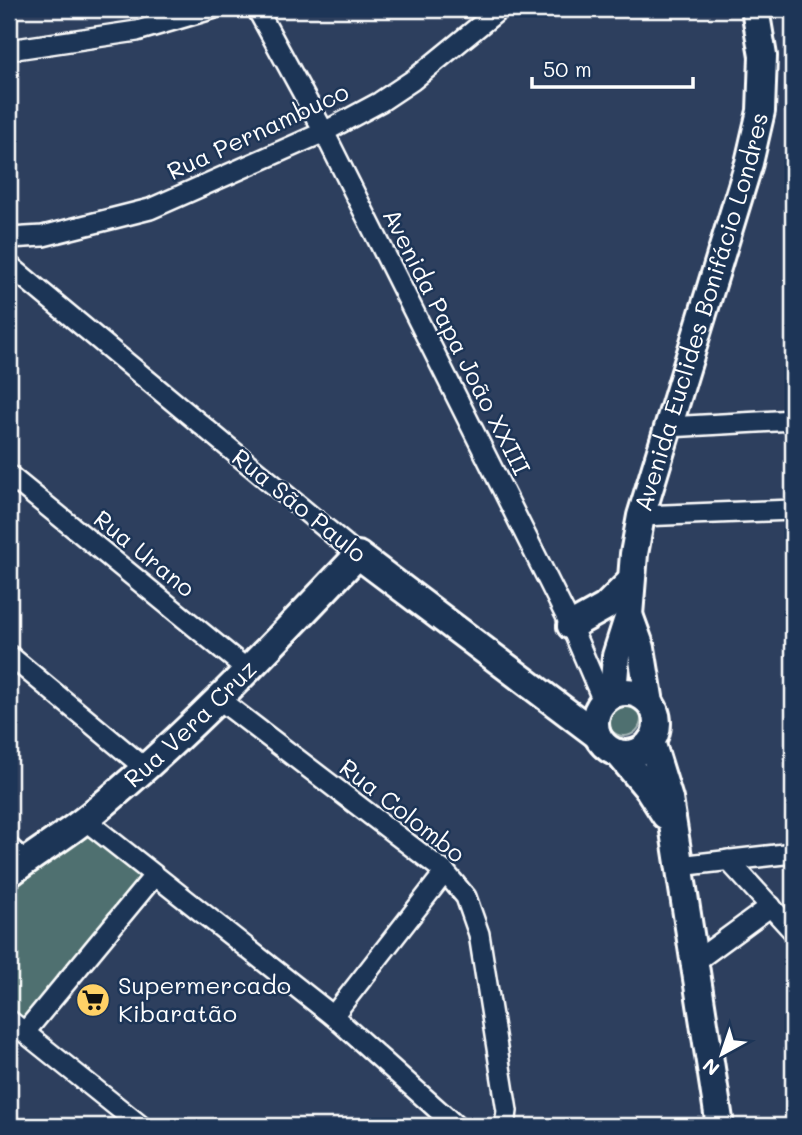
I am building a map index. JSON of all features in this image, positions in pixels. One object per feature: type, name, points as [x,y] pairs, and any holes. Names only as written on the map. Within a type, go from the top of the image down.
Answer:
[{"type":"street","points":[[9,50],[137,31],[212,9]]},
{"type":"street","name":"Avenida Papa João XXIII","points":[[257,9],[324,132],[608,698]]},
{"type":"street","name":"Avenida Euclides Bonifácio Londres","points":[[608,698],[616,656],[629,615],[630,582],[641,516],[749,163],[761,111],[763,56],[755,9]]},
{"type":"street","name":"Rua Pernambuco","points":[[9,238],[43,236],[150,209],[324,132],[380,102],[412,80],[489,13]]},
{"type":"street","name":"Rua São Paulo","points":[[12,274],[358,555],[597,736]]},
{"type":"street","points":[[668,427],[793,420]]},
{"type":"street","name":"Rua Urano","points":[[9,475],[248,671]]},
{"type":"street","points":[[641,516],[793,510]]},
{"type":"street","name":"Rua Vera Cruz","points":[[14,860],[85,820],[145,768],[220,700],[358,555]]},
{"type":"street","points":[[571,626],[605,607],[630,582]]},
{"type":"street","name":"Avenida Euclides Bonifácio Londres","points":[[629,615],[641,648],[650,703]]},
{"type":"street","points":[[9,655],[145,768]]},
{"type":"street","points":[[633,692],[650,703],[657,722],[651,741],[640,751],[618,753],[597,736],[595,715],[608,698],[633,692]]},
{"type":"street","name":"Rua Colombo","points":[[220,700],[445,872],[466,897],[479,934],[507,1111],[505,1126]]},
{"type":"street","points":[[651,741],[668,799],[696,961],[705,1040],[720,1126]]},
{"type":"street","points":[[618,753],[657,801],[671,826]]},
{"type":"street","points":[[85,820],[333,1016],[456,1126]]},
{"type":"street","points":[[679,866],[793,853]]},
{"type":"street","points":[[728,860],[793,931]]},
{"type":"street","points":[[333,1016],[445,872]]},
{"type":"street","points":[[25,1032],[154,877]]},
{"type":"street","points":[[696,961],[771,906]]},
{"type":"street","points":[[9,1020],[141,1126]]},
{"type":"green space","points":[[624,702],[636,707],[641,719],[636,731],[624,736],[612,731],[607,719],[612,707]]},
{"type":"green space","points":[[88,829],[150,876],[26,1026],[9,1012],[9,891]]},
{"type":"place","name":"Supermercado Kibaratão","points":[[93,1000]]}]
